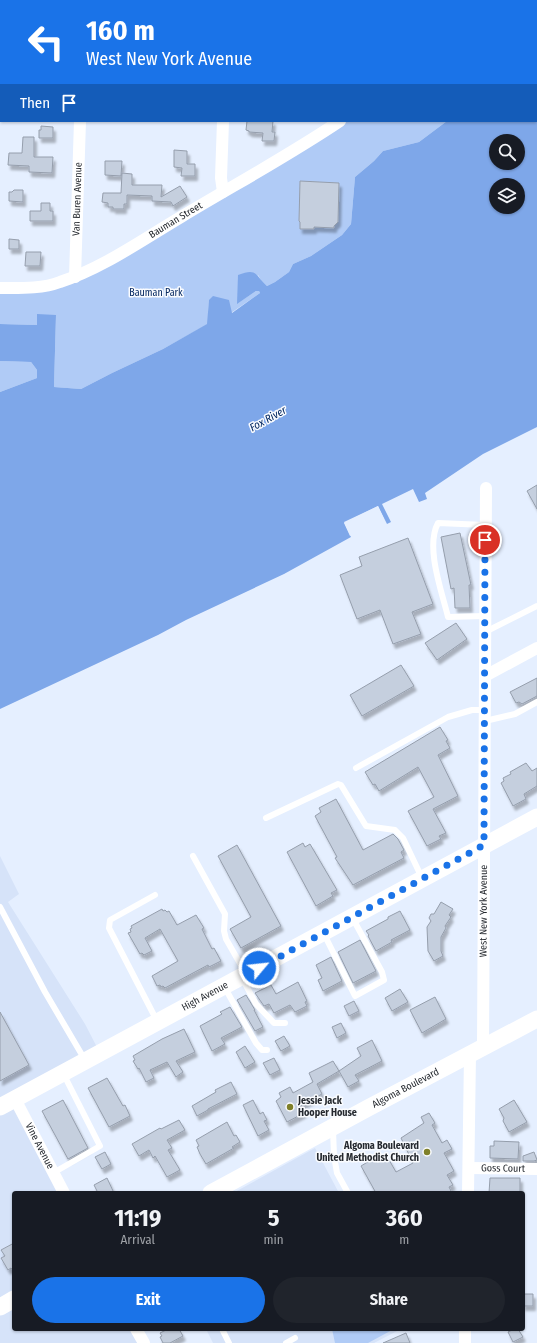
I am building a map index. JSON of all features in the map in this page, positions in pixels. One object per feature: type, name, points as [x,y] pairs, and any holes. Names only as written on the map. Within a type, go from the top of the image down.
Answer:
[{"type":"main road","name":"High Avenue","points":[[0,1107],[537,817]]},
{"type":"main road","name":"Algoma Boulevard","points":[[215,1191],[333,1126],[537,1019]]},
{"type":"main road","points":[[0,1307],[12,1300]]},
{"type":"street","name":"Van Buren Avenue","points":[[75,277],[80,122]]},
{"type":"street","points":[[223,122],[221,178],[223,192]]},
{"type":"street","name":"Bauman Street","points":[[0,288],[50,285],[75,277],[106,261],[263,169],[338,122]]},
{"type":"street","name":"West New York Avenue","points":[[468,1191],[468,1168],[477,1050],[484,845],[486,488]]},
{"type":"street","points":[[485,676],[537,648]]},
{"type":"street","name":"Vine Avenue","points":[[15,1099],[63,1191]]},
{"type":"street","name":"Goss Court","points":[[468,1168],[537,1168]]},
{"type":"street","points":[[137,1331],[144,1343]]},
{"type":"street","points":[[465,1331],[465,1343]]},
{"type":"lane","points":[[485,525],[438,523],[434,530],[433,556],[448,617],[485,616]]},
{"type":"lane","points":[[485,632],[537,606]]},
{"type":"lane","points":[[356,768],[448,717],[472,710],[484,716],[515,714],[537,702]]},
{"type":"lane","points":[[266,818],[338,784],[342,785],[366,826],[395,830],[403,838],[422,879]]},
{"type":"lane","points":[[193,856],[225,914],[224,931],[226,939],[256,1004],[274,1023],[285,1024]]},
{"type":"lane","points":[[155,895],[110,920],[109,928],[157,1023]]},
{"type":"lane","points":[[0,907],[46,992],[86,1061]]},
{"type":"lane","points":[[323,933],[355,996],[384,980],[382,972],[352,917]]},
{"type":"lane","points":[[225,986],[256,1043],[262,1050],[267,1050]]},
{"type":"lane","points":[[53,1173],[100,1146],[63,1074]]},
{"type":"lane","points":[[333,1126],[334,1156],[337,1173],[347,1191]]},
{"type":"lane","points":[[223,1331],[229,1343]]},
{"type":"lane","points":[[286,1343],[295,1338]]},
{"type":"shaded area","points":[[0,856],[19,894],[8,902],[85,1024],[100,1053],[15,1099],[58,1191],[12,1191],[12,1331],[131,1331],[138,1343],[0,1343]]},
{"type":"shaded area","points":[[315,1148],[338,1191],[237,1191]]},
{"type":"shaded area","points":[[207,1331],[397,1331],[374,1343],[213,1343]]},
{"type":"green space","name":"Bauman Park","points":[[338,122],[446,122],[419,142],[383,151],[374,161],[355,177],[351,224],[342,235],[311,256],[293,264],[289,272],[267,286],[262,282],[258,275],[238,303],[256,291],[259,291],[260,293],[231,313],[209,300],[208,324],[163,349],[81,389],[54,387],[56,315],[37,325],[0,324],[0,288],[60,283]]},
{"type":"green space","points":[[0,361],[31,362],[37,370],[37,378],[0,392]]},
{"type":"green space","points":[[332,1331],[390,1331],[368,1343],[335,1343]]},
{"type":"water","name":"Fox River","points":[[446,122],[537,122],[537,427],[483,454],[425,493],[427,499],[419,502],[413,489],[382,504],[391,522],[387,524],[378,506],[344,522],[351,537],[284,574],[0,709],[0,392],[37,378],[37,370],[31,362],[0,361],[0,324],[37,325],[37,314],[56,315],[54,387],[81,389],[163,349],[207,324],[209,300],[213,296],[229,300],[232,313],[260,293],[259,291],[256,291],[237,304],[238,275],[253,272],[267,286],[289,272],[293,264],[311,256],[342,235],[351,224],[355,177],[374,161],[383,151],[419,142]]},
{"type":"pier","points":[[378,506],[384,519],[382,520],[377,509],[346,523],[352,535],[350,536],[344,523]]},
{"type":"building","points":[[247,122],[273,122],[272,132],[275,132],[274,141],[262,141],[263,133],[249,132],[246,130]]},
{"type":"building","points":[[41,126],[53,127],[53,138],[39,138],[39,130],[41,130]]},
{"type":"building","points":[[23,137],[34,137],[34,157],[53,157],[52,173],[29,172],[29,166],[8,165],[9,153],[22,153]]},
{"type":"building","points":[[174,150],[187,151],[187,164],[195,164],[195,176],[181,176],[182,168],[174,167]]},
{"type":"building","points":[[105,161],[122,161],[121,176],[105,175]]},
{"type":"building","points":[[122,173],[132,174],[132,185],[162,185],[161,197],[180,186],[187,197],[173,206],[171,202],[152,201],[152,196],[127,195],[127,204],[124,204],[124,209],[113,209],[113,207],[108,207],[108,203],[102,202],[103,193],[121,193]]},
{"type":"building","points":[[300,181],[339,183],[338,222],[334,228],[314,227],[314,229],[300,229]]},
{"type":"building","points":[[14,190],[23,190],[23,202],[9,201],[9,192]]},
{"type":"building","points":[[41,203],[50,203],[50,211],[53,211],[53,221],[30,221],[30,211],[41,211]]},
{"type":"building","points":[[9,239],[19,240],[19,249],[9,249]]},
{"type":"building","points":[[26,252],[41,252],[40,266],[25,266]]},
{"type":"building","points":[[537,485],[537,509],[527,491]]},
{"type":"building","points":[[460,533],[471,585],[469,585],[470,608],[455,608],[454,588],[451,589],[441,537]]},
{"type":"building","points":[[408,538],[433,604],[412,612],[421,634],[393,644],[380,610],[357,619],[340,575],[362,566],[359,557]]},
{"type":"building","points":[[456,623],[467,639],[437,660],[425,643]]},
{"type":"building","points":[[401,665],[414,686],[362,716],[350,695]]},
{"type":"building","points":[[537,678],[537,696],[522,704],[519,702],[516,703],[510,692]]},
{"type":"building","points":[[440,727],[448,740],[446,741],[450,748],[438,755],[458,796],[433,809],[446,833],[439,836],[441,839],[427,846],[408,811],[434,797],[418,767],[379,791],[375,784],[373,785],[365,772]]},
{"type":"building","points":[[526,763],[532,771],[537,768],[537,786],[524,794],[526,799],[513,806],[501,783],[504,781],[503,778],[511,774],[510,772]]},
{"type":"building","points":[[336,799],[363,850],[393,834],[398,839],[404,850],[401,852],[404,858],[353,885],[335,858],[337,857],[315,816],[321,812],[319,808]]},
{"type":"building","points":[[303,843],[305,847],[310,844],[337,890],[331,893],[333,896],[316,906],[287,852]]},
{"type":"building","points":[[237,845],[281,926],[241,948],[230,929],[251,917],[218,856]]},
{"type":"building","points":[[441,902],[453,909],[449,915],[451,917],[445,926],[446,928],[441,937],[441,951],[443,956],[434,961],[428,951],[427,927],[431,921],[429,918],[431,914],[434,914]]},
{"type":"building","points":[[162,909],[163,911],[169,911],[177,925],[196,915],[204,928],[202,929],[212,949],[214,948],[221,961],[209,967],[208,965],[165,988],[163,986],[161,987],[160,985],[157,986],[152,976],[178,961],[160,929],[145,938],[152,951],[144,955],[142,953],[140,954],[128,933],[131,932],[131,926]]},
{"type":"building","points":[[400,911],[410,930],[391,940],[392,942],[376,951],[366,931]]},
{"type":"building","points":[[360,940],[376,971],[353,983],[338,952]]},
{"type":"building","points":[[331,957],[342,981],[323,991],[318,980],[322,978],[316,965]]},
{"type":"building","points":[[298,982],[307,1001],[305,1002],[307,1006],[295,1012],[290,1005],[274,1013],[269,1004],[264,1006],[255,993],[271,985],[276,994]]},
{"type":"building","points":[[400,989],[408,1002],[392,1011],[385,998]]},
{"type":"building","points":[[246,995],[263,1027],[255,1031],[237,1000]]},
{"type":"building","points":[[435,997],[446,1019],[422,1033],[410,1010]]},
{"type":"building","points":[[354,1001],[359,1011],[349,1016],[344,1006]]},
{"type":"building","points":[[230,1007],[242,1027],[221,1038],[225,1044],[212,1051],[200,1026],[222,1014],[220,1012]]},
{"type":"building","points":[[0,1012],[29,1065],[0,1081]]},
{"type":"building","points":[[341,1023],[346,1033],[337,1038],[332,1027]]},
{"type":"building","points":[[184,1029],[195,1052],[176,1061],[183,1072],[176,1077],[167,1062],[150,1070],[154,1078],[146,1082],[139,1068],[138,1069],[133,1061],[135,1060],[133,1056],[162,1039]]},
{"type":"building","points":[[284,1036],[290,1046],[281,1051],[275,1041]]},
{"type":"building","points":[[372,1040],[382,1061],[355,1075],[359,1081],[348,1087],[339,1071],[361,1056],[357,1048]]},
{"type":"building","points":[[245,1046],[255,1062],[245,1068],[236,1052]]},
{"type":"building","points":[[274,1058],[280,1070],[270,1075],[263,1063]]},
{"type":"building","points":[[333,1061],[339,1071],[317,1084],[322,1094],[300,1106],[304,1113],[287,1122],[276,1101],[281,1097],[279,1093],[290,1087],[293,1093],[313,1082],[309,1073]]},
{"type":"building","points":[[107,1078],[123,1106],[125,1105],[130,1116],[109,1127],[88,1088]]},
{"type":"building","points":[[231,1082],[237,1094],[197,1116],[192,1106],[216,1092],[215,1090]]},
{"type":"building","points":[[63,1100],[88,1148],[68,1159],[42,1111]]},
{"type":"building","points":[[253,1100],[260,1114],[263,1112],[267,1120],[264,1121],[269,1130],[258,1136],[243,1105]]},
{"type":"building","points":[[514,1100],[527,1122],[509,1132],[499,1109]]},
{"type":"building","name":"Algoma Boulevard United Methodist Church","points":[[429,1113],[435,1123],[432,1125],[442,1143],[447,1140],[452,1149],[444,1153],[454,1171],[447,1175],[453,1185],[449,1187],[451,1191],[375,1191],[361,1166],[381,1154],[384,1160],[388,1158],[396,1172],[413,1163],[401,1138],[424,1123],[421,1117]]},
{"type":"building","points":[[179,1120],[185,1130],[167,1140],[172,1148],[168,1150],[180,1170],[167,1177],[155,1156],[153,1158],[149,1150],[139,1156],[132,1144],[160,1128],[161,1129]]},
{"type":"building","points":[[227,1122],[234,1136],[236,1135],[240,1142],[232,1147],[234,1148],[206,1164],[197,1147],[199,1146],[196,1140]]},
{"type":"building","points":[[494,1141],[519,1142],[518,1159],[490,1158],[490,1146],[494,1146]]},
{"type":"building","points":[[105,1152],[111,1164],[102,1169],[95,1157]]},
{"type":"building","points":[[534,1152],[537,1160],[523,1161],[523,1156]]},
{"type":"building","points":[[107,1178],[113,1191],[97,1191],[94,1185]]},
{"type":"building","points":[[490,1178],[520,1178],[520,1191],[489,1191]]},
{"type":"building","points":[[12,1244],[12,1269],[11,1268],[8,1270],[1,1258],[5,1256],[1,1250]]},
{"type":"building","points":[[525,1294],[533,1294],[533,1306],[525,1306]]},
{"type":"building","points":[[164,1331],[180,1331],[183,1336],[170,1343],[163,1343],[160,1333]]},
{"type":"building","points":[[519,1331],[523,1337],[513,1342],[508,1332]]},
{"type":"building","points":[[406,1333],[410,1343],[383,1343]]},
{"type":"place","name":"Jessie Jack Hooper House","points":[[290,1107]]},
{"type":"place","name":"Algoma Boulevard United Methodist Church","points":[[427,1152]]},
{"type":"route","points":[[259,968],[484,845],[485,540]]}]
